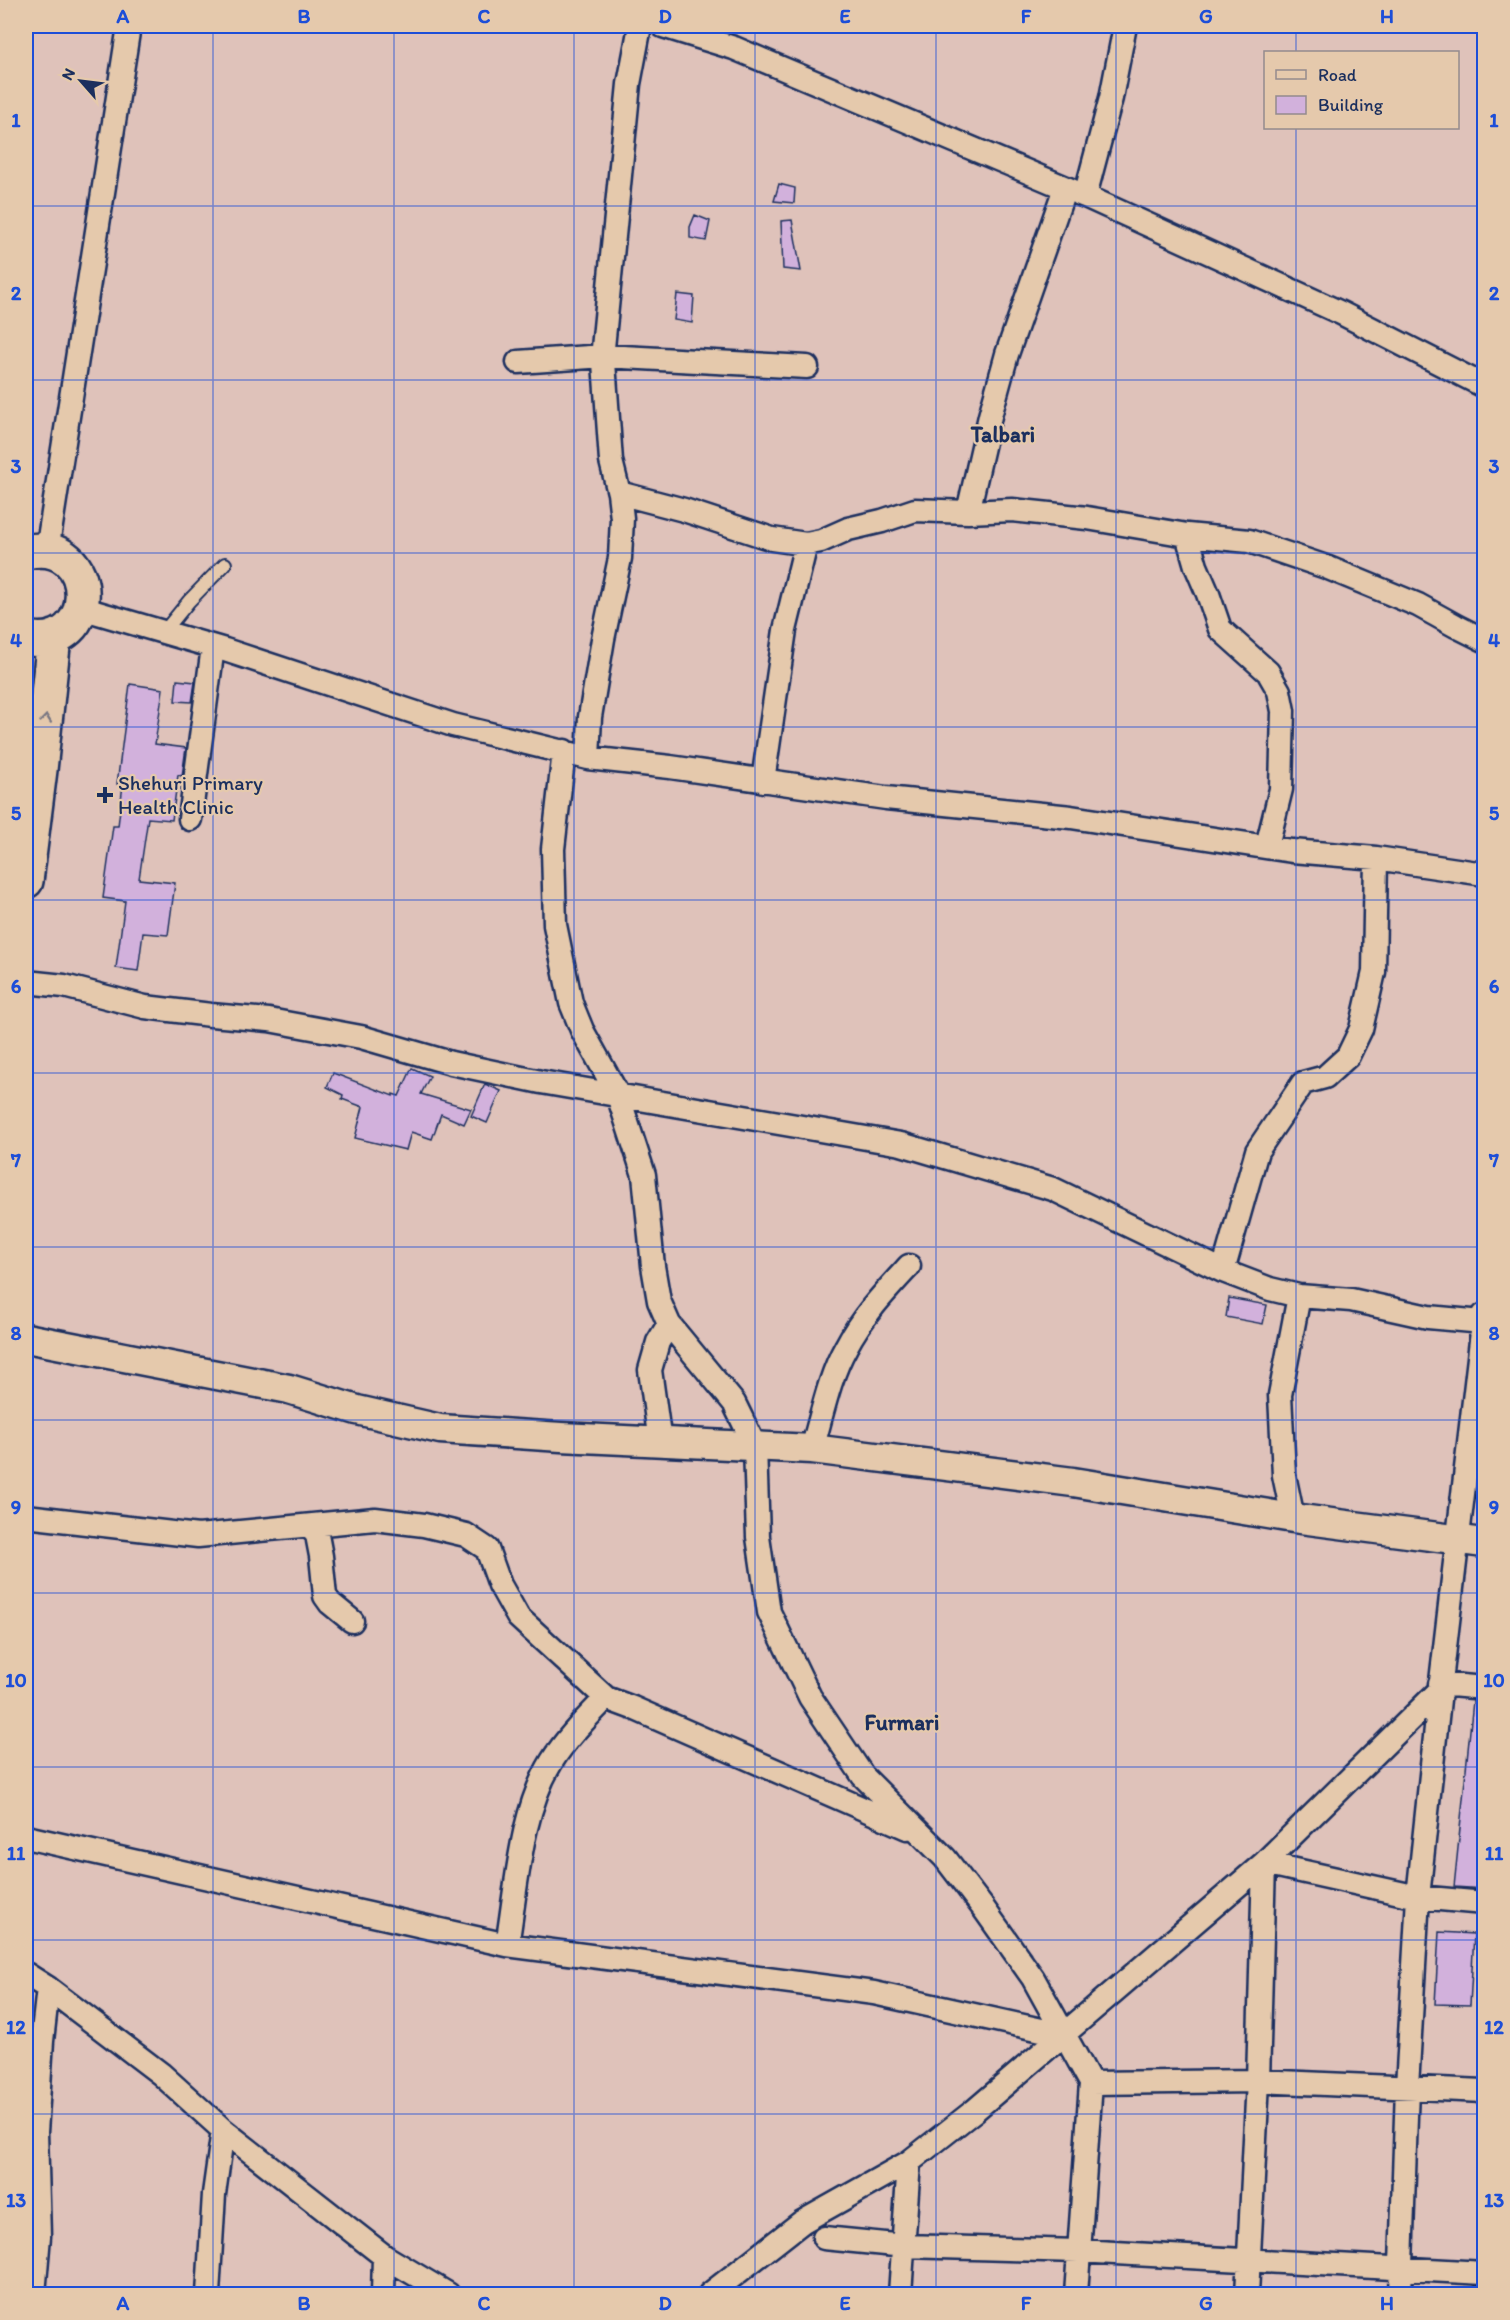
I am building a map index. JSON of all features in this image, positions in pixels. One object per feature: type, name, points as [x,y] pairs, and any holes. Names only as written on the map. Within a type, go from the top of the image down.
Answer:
[{"type":"main road","points":[[26,881],[40,770],[40,638],[66,631],[76,621],[83,596],[82,583],[69,562],[59,554],[36,551]]},
{"type":"street","points":[[36,551],[129,26]]},
{"type":"street","points":[[588,758],[590,717],[620,558],[622,518],[611,461],[604,356],[629,84],[640,26]]},
{"type":"street","points":[[663,26],[734,48],[1075,192],[1341,314],[1485,386]]},
{"type":"street","points":[[968,512],[1007,354],[1112,98],[1125,26]]},
{"type":"street","points":[[518,362],[604,356],[807,367]]},
{"type":"street","points":[[619,493],[684,510],[772,539],[806,544],[821,541],[848,529],[915,510],[968,512],[1012,510],[1087,518],[1187,535],[1249,541],[1292,555],[1418,604],[1485,640]]},
{"type":"street","points":[[1187,535],[1196,567],[1220,629],[1268,672],[1279,691],[1283,711],[1281,789],[1267,846]]},
{"type":"street","points":[[764,781],[785,630],[806,544]]},
{"type":"street","points":[[81,608],[213,647],[453,724],[588,758],[670,767],[886,798],[1071,817],[1267,846],[1376,858],[1485,874]]},
{"type":"street","points":[[190,819],[213,647]]},
{"type":"street","points":[[564,751],[553,849],[555,925],[571,1003],[582,1030],[618,1095],[644,1175],[652,1266],[659,1301],[669,1324],[734,1403],[755,1446],[758,1537],[769,1612],[810,1697],[863,1776],[945,1858],[984,1909],[1034,1978],[1091,2083],[1076,2295]]},
{"type":"street","points":[[1223,1271],[1257,1151],[1303,1083],[1325,1077],[1348,1056],[1361,1029],[1374,972],[1376,858]]},
{"type":"street","points":[[26,982],[64,986],[145,1007],[269,1020],[361,1037],[451,1063],[540,1082],[901,1144],[1053,1189],[1223,1271],[1270,1288],[1299,1296],[1351,1300],[1483,1328],[1471,1541],[1440,1687],[1418,1897],[1407,2087],[1400,2295]]},
{"type":"street","points":[[812,1449],[838,1363],[846,1346],[876,1301],[909,1266]]},
{"type":"street","points":[[1293,1518],[1284,1475],[1280,1395],[1299,1296]]},
{"type":"street","points":[[660,1442],[650,1370],[658,1342],[669,1324]]},
{"type":"street","points":[[26,1338],[290,1389],[357,1410],[440,1429],[812,1449],[1073,1482],[1293,1518],[1471,1541]]},
{"type":"street","points":[[26,1516],[198,1536],[375,1519],[424,1525],[466,1535],[487,1549],[500,1585],[518,1617],[606,1698],[917,1832]]},
{"type":"street","points":[[309,1526],[316,1535],[321,1556],[325,1596],[330,1604],[351,1621]]},
{"type":"street","points":[[710,2295],[802,2222],[909,2162],[1064,2035],[1264,1863],[1440,1687],[1485,1689]]},
{"type":"street","points":[[507,1945],[528,1817],[550,1764],[566,1740],[606,1698]]},
{"type":"street","points":[[26,1837],[507,1945],[874,1993],[1064,2035]]},
{"type":"street","points":[[1264,1863],[1418,1897],[1485,1903]]},
{"type":"street","points":[[1246,2295],[1258,2081],[1264,1863]]},
{"type":"street","points":[[26,1974],[48,1988],[161,2074],[223,2130],[384,2256],[448,2295]]},
{"type":"street","points":[[34,2295],[39,2236],[36,2132],[48,1988]]},
{"type":"street","points":[[1091,2083],[1258,2081],[1485,2091]]},
{"type":"street","points":[[208,2295],[214,2194],[223,2130]]},
{"type":"street","points":[[900,2295],[909,2162]]},
{"type":"street","points":[[824,2238],[905,2247],[1078,2251],[1485,2273]]},
{"type":"street","points":[[383,2295],[384,2256]]},
{"type":"lane","points":[[163,633],[225,564]]},
{"type":"building","points":[[779,184],[795,188],[794,203],[774,201]]},
{"type":"building","points":[[695,215],[710,221],[706,241],[690,238],[690,227]]},
{"type":"building","points":[[792,220],[801,271],[783,269],[781,221]]},
{"type":"building","points":[[677,294],[694,296],[692,323],[674,320]]},
{"type":"building","points":[[177,680],[195,682],[192,702],[175,701]]},
{"type":"building","points":[[130,684],[163,689],[155,744],[186,748],[182,776],[178,775],[172,820],[148,818],[139,879],[175,883],[168,935],[143,933],[138,971],[116,968],[125,901],[103,898],[113,826],[118,826],[123,784],[117,784]]},
{"type":"building","points":[[412,1068],[430,1076],[421,1094],[471,1109],[464,1124],[441,1114],[432,1139],[411,1132],[406,1150],[355,1138],[363,1107],[342,1099],[343,1095],[327,1087],[333,1073],[393,1096],[393,1094],[399,1096]]},
{"type":"building","points":[[485,1084],[501,1091],[487,1123],[471,1116]]},
{"type":"building","points":[[1229,1298],[1267,1305],[1263,1324],[1226,1317]]},
{"type":"building","points":[[1473,1701],[1485,1701],[1485,1889],[1454,1887]]},
{"type":"building","points":[[1439,1932],[1474,1934],[1470,2005],[1435,2004]]},
{"type":"place","name":"Shehuri Primary Health Clinic","points":[[105,795]]},
{"type":"district","name":"Talbari","points":[[1003,434]]},
{"type":"district","name":"Furmari","points":[[902,1722]]}]
